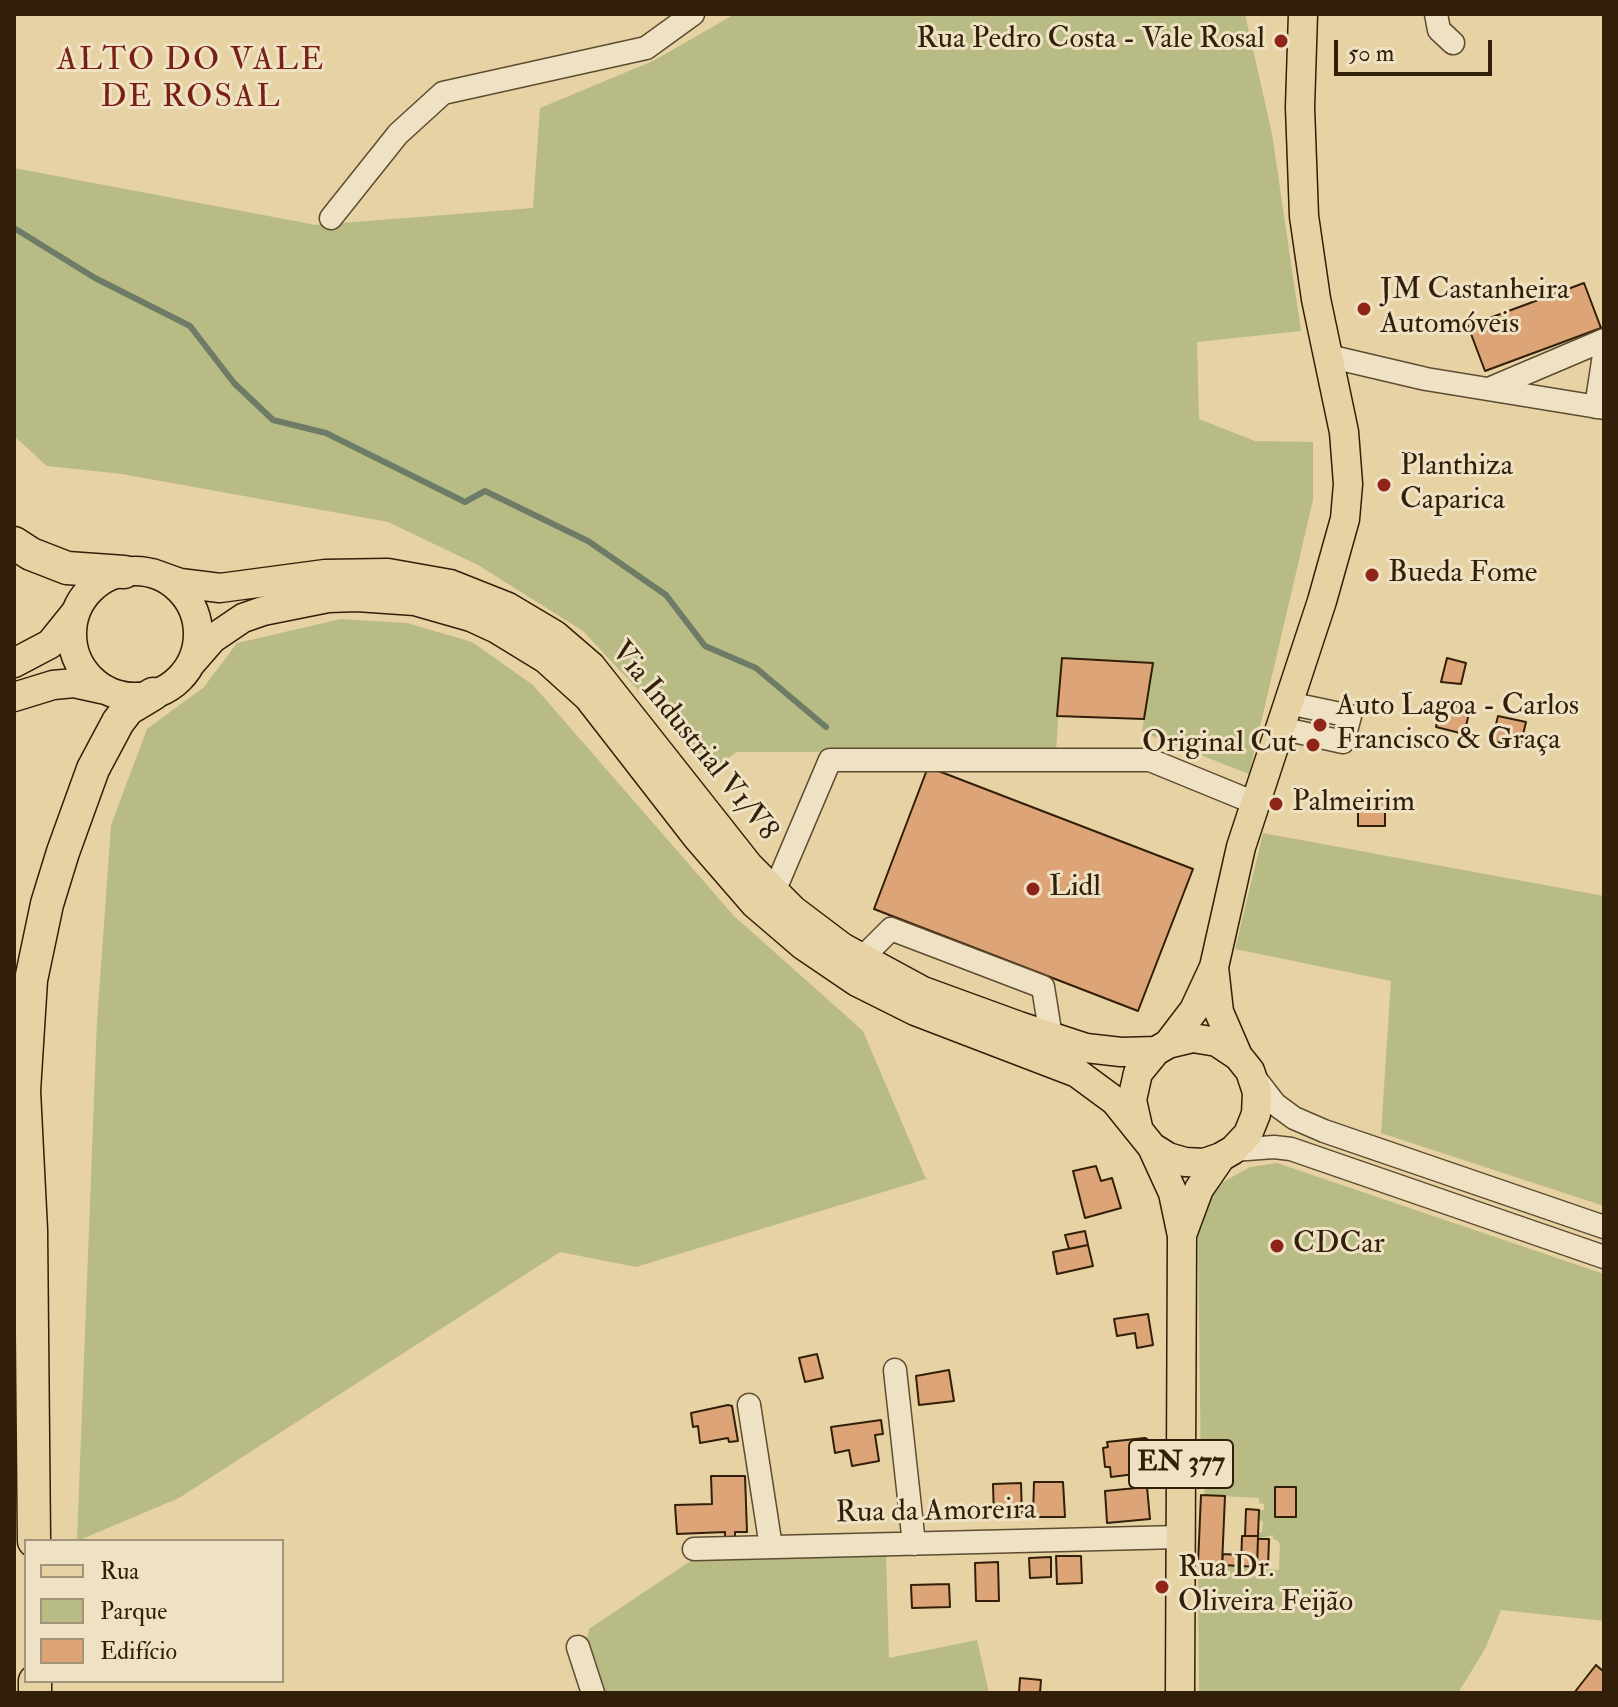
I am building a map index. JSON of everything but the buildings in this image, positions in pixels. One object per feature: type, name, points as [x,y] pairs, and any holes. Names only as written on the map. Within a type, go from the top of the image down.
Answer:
[{"type":"highway","points":[[14,543],[31,554],[67,568],[138,572]]},
{"type":"highway","points":[[34,1539],[33,1293],[24,1061],[28,1007],[36,951],[63,852],[93,769],[128,709],[153,694]]},
{"type":"highway","points":[[14,1158],[33,1293]]},
{"type":"main road","name":"EN 377","points":[[1180,1693],[1182,1236],[1173,1193],[1145,1137],[1132,1100],[1138,1073],[1194,1010],[1214,967],[1235,867],[1345,519],[1347,461],[1344,432],[1308,254],[1304,216],[1300,107],[1303,14]]},
{"type":"main road","points":[[14,663],[50,644],[99,581],[138,572],[179,589],[196,616],[198,631],[192,662],[176,682],[153,694],[138,697],[74,683],[53,685],[14,697]]},
{"type":"main road","name":"Via Industrial V1/V8","points":[[138,572],[180,583],[220,588],[325,574],[388,573],[450,584],[508,607],[555,635],[591,666],[713,823],[770,888],[817,929],[861,959],[923,991],[1086,1048],[1121,1052],[1162,1048]]},
{"type":"main road","name":"Via Industrial V1/V8","points":[[192,662],[212,639],[243,618],[328,598],[415,601],[471,617],[497,629],[546,659],[588,697],[733,881],[804,946],[857,982],[915,1011],[1077,1073],[1115,1101],[1145,1137]]},
{"type":"main road","points":[[75,612],[72,639],[80,664],[97,684],[109,691]]},
{"type":"main road","name":"EN 377","points":[[1182,1236],[1199,1189],[1248,1134],[1256,1114],[1257,1092],[1219,1012],[1214,967]]},
{"type":"main road","points":[[1162,1048],[1193,1038],[1217,1042],[1244,1063]]},
{"type":"main road","points":[[1145,1137],[1168,1157],[1185,1162],[1204,1163],[1227,1154]]},
{"type":"street","points":[[331,218],[398,134],[443,93],[646,48],[693,14]]},
{"type":"street","points":[[1436,14],[1439,30],[1453,43]]},
{"type":"street","points":[[1490,389],[1604,340]]},
{"type":"street","points":[[1328,356],[1426,379],[1600,408],[1604,355]]},
{"type":"street","points":[[770,888],[779,880],[830,760],[1150,760],[1255,803]]},
{"type":"street","points":[[861,959],[891,929],[900,926],[1043,987],[1051,1037]]},
{"type":"street","points":[[1244,1063],[1275,1104],[1294,1118],[1604,1227]]},
{"type":"street","points":[[1227,1154],[1274,1147],[1291,1149],[1604,1257]]},
{"type":"street","points":[[895,1370],[914,1544]]},
{"type":"street","points":[[749,1405],[771,1547]]},
{"type":"street","name":"Rua da Amoreira","points":[[694,1549],[1180,1537]]},
{"type":"street","points":[[578,1647],[593,1693]]},
{"type":"green space","points":[[735,14],[1245,14],[1272,134],[1301,331],[1197,342],[1199,419],[1255,441],[1313,442],[1313,500],[1249,774],[1142,732],[1153,663],[1062,659],[1056,752],[737,752],[712,769],[583,631],[478,565],[388,522],[122,474],[47,466],[14,436],[14,168],[316,225],[533,208],[540,108],[653,61]]},
{"type":"green space","points":[[341,619],[407,623],[472,642],[533,685],[734,916],[863,1031],[926,1179],[636,1267],[560,1252],[179,1498],[77,1539],[97,1021],[111,825],[147,729],[204,687],[237,643]]},
{"type":"green space","points":[[1263,833],[1604,896],[1604,1206],[1381,1133],[1391,981],[1235,949]]},
{"type":"green space","points":[[1277,1163],[1604,1274],[1604,1621],[1501,1610],[1485,1649],[1458,1693],[1199,1693],[1198,1564],[1279,1570],[1280,1544],[1273,1539],[1273,1535],[1258,1539],[1263,1521],[1259,1520],[1259,1510],[1264,1510],[1259,1498],[1204,1495],[1205,1486],[1201,1480],[1198,1232],[1202,1209],[1223,1182],[1250,1167]]},
{"type":"green space","points":[[886,1554],[889,1658],[977,1640],[989,1693],[604,1693],[587,1639],[589,1629],[695,1558]]},
{"type":"waterway","points":[[14,228],[95,278],[190,326],[234,383],[273,420],[326,433],[465,502],[485,491],[588,541],[666,595],[705,646],[756,668],[826,727]]},
{"type":"place","name":"Rua Pedro Costa - Vale Rosal","points":[[1281,41]]},
{"type":"place","name":"JM Castanheira Automóveis","points":[[1364,309]]},
{"type":"place","name":"Planthiza Caparica","points":[[1384,485]]},
{"type":"place","name":"Bueda Fome","points":[[1372,575]]},
{"type":"place","name":"Auto Lagoa - Carlos Francisco & Graça","points":[[1320,725]]},
{"type":"place","name":"Original Cut","points":[[1313,745]]},
{"type":"place","name":"Palmeirim","points":[[1276,804]]},
{"type":"place","name":"Lidl","points":[[1033,889]]},
{"type":"place","name":"CDCar","points":[[1277,1246]]},
{"type":"place","name":"Rua Dr. Oliveira Feijão","points":[[1162,1587]]},
{"type":"district","name":"ALTO DO VALE DE ROSAL","points":[[191,80]]}]
